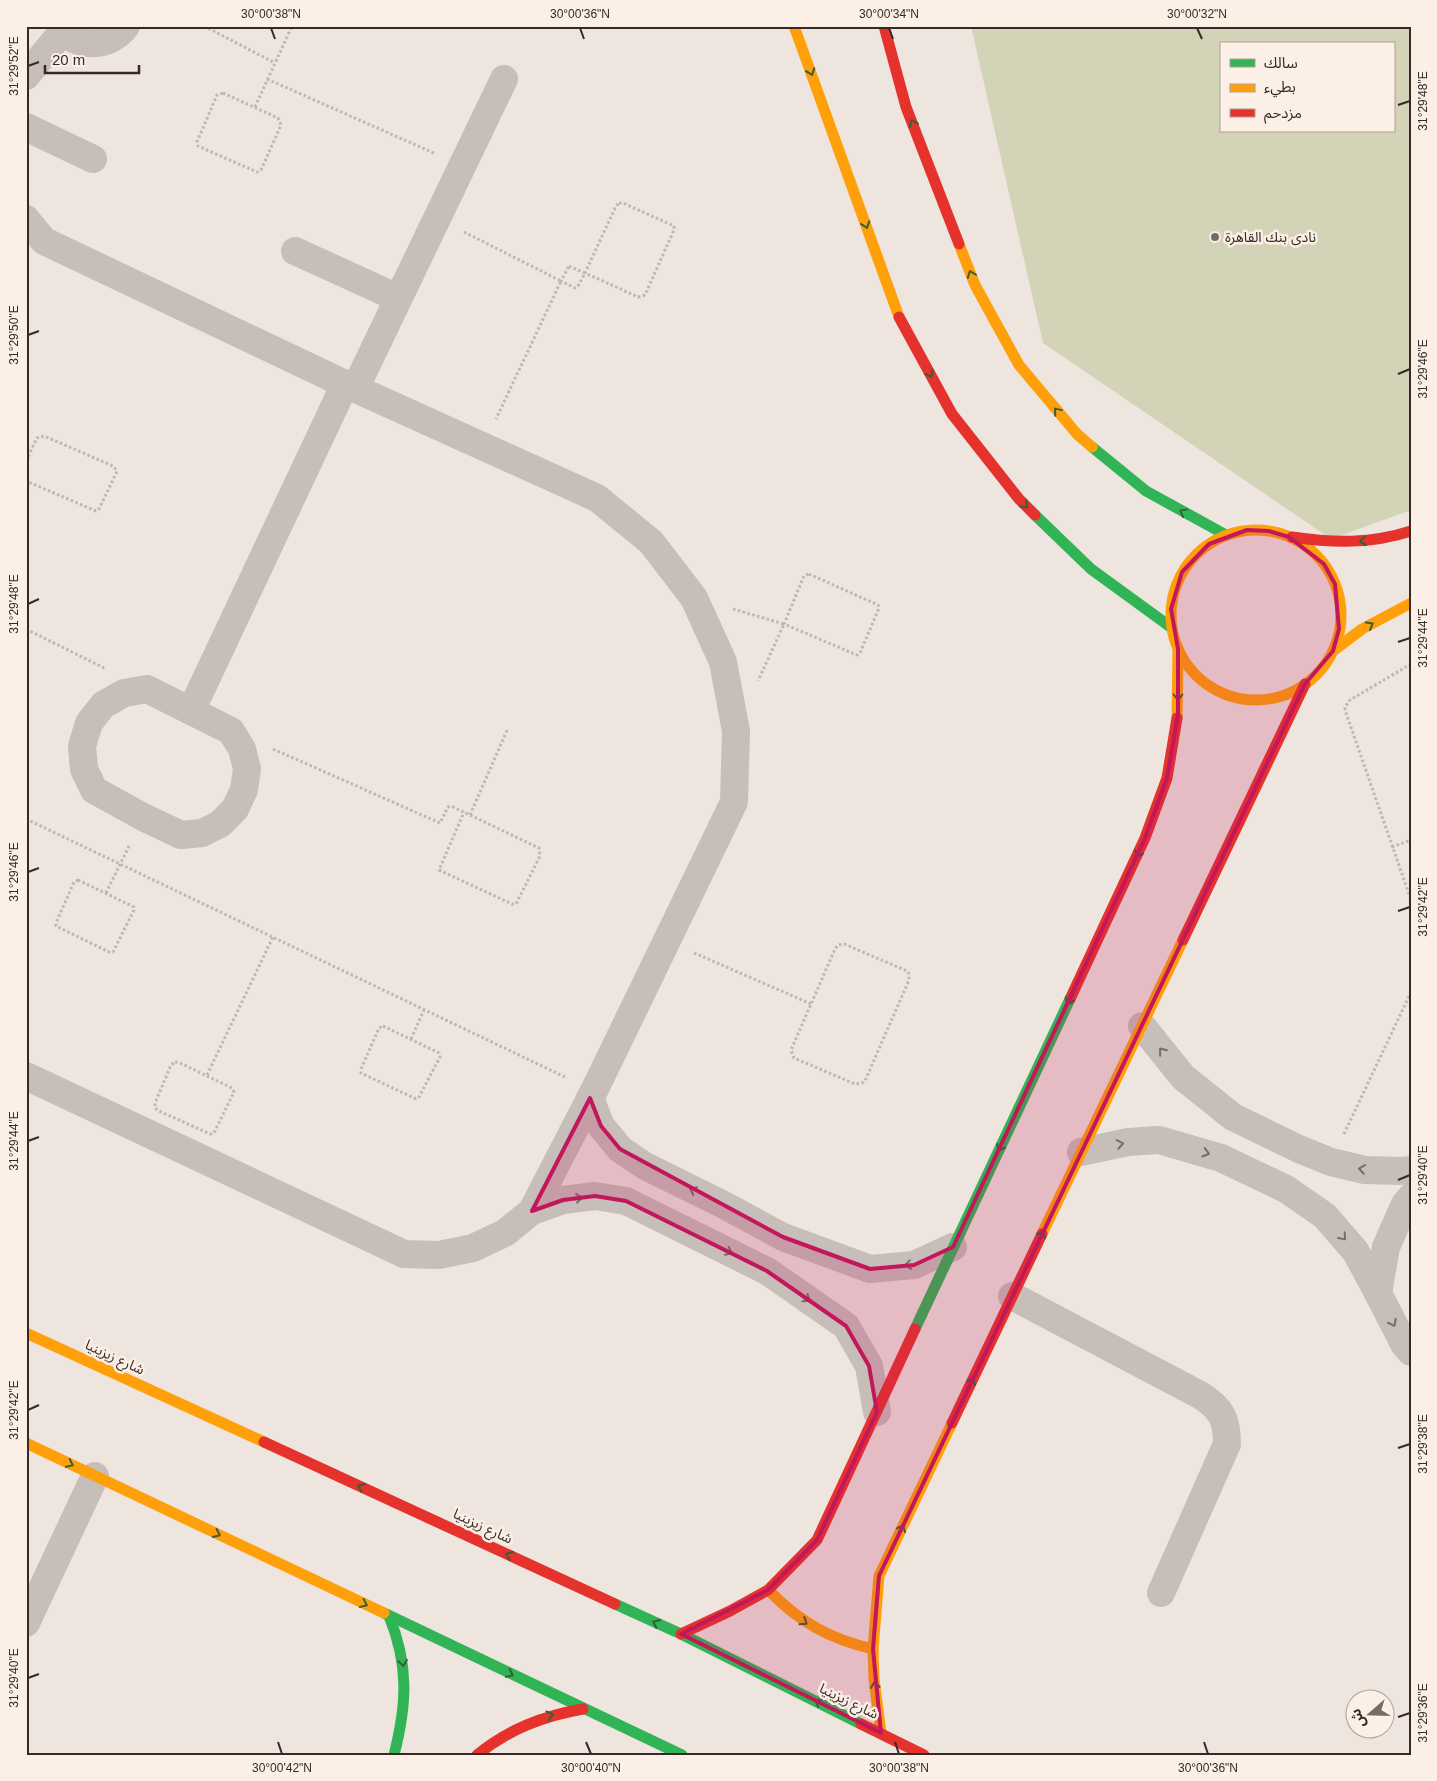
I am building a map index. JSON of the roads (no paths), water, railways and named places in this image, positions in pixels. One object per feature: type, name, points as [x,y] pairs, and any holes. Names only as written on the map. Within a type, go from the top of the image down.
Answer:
[{"type":"street","points":[[26,76],[61,29],[74,39],[86,44],[99,44],[111,40],[122,32],[126,26]]},
{"type":"street","points":[[794,26],[900,320],[952,414],[1019,500],[1091,570],[1172,628]]},
{"type":"street","points":[[884,26],[906,107],[975,285],[1019,365],[1077,434],[1146,491],[1226,535]]},
{"type":"street","points":[[191,710],[350,386],[398,298],[504,79]]},
{"type":"street","points":[[26,127],[93,159]]},
{"type":"street","points":[[26,219],[35,242],[597,498],[651,542],[694,598],[723,662],[736,731],[734,802],[592,1094],[532,1211]]},
{"type":"street","points":[[295,251],[398,298]]},
{"type":"street","points":[[1289,536],[1308,548],[1324,564],[1335,584],[1340,606],[1340,621],[1333,651],[1321,669],[1306,684],[1286,694],[1266,699],[1244,700],[1223,694],[1204,682],[1189,667],[1178,649],[1172,628],[1171,609],[1175,590],[1182,572],[1194,556],[1209,544],[1226,535],[1247,530],[1269,531],[1327,543],[1364,542],[1411,531]]},
{"type":"street","points":[[1333,651],[1362,629],[1411,603]]},
{"type":"street","points":[[681,1634],[730,1611],[768,1590],[817,1540],[1145,838],[1167,778],[1178,714],[1178,649]]},
{"type":"street","points":[[881,1733],[874,1679],[873,1649],[879,1576],[1306,684]]},
{"type":"street","points":[[147,689],[191,710],[231,731],[242,749],[246,770],[244,790],[235,809],[220,824],[202,833],[181,835],[94,790],[84,769],[82,746],[89,723],[103,704],[124,693],[147,689]]},
{"type":"street","points":[[1142,1026],[1183,1077],[1233,1117],[1299,1149],[1331,1162],[1364,1170],[1411,1170]]},
{"type":"street","points":[[26,1076],[404,1254],[439,1255],[473,1248],[505,1233],[532,1211],[563,1200],[594,1196],[626,1202],[767,1271],[846,1326],[869,1366],[877,1412]]},
{"type":"street","points":[[592,1094],[601,1126],[620,1149],[646,1166],[783,1237],[870,1269],[914,1265],[953,1247]]},
{"type":"street","points":[[1081,1152],[1128,1142],[1159,1140],[1221,1158],[1286,1189],[1325,1216],[1356,1252],[1404,1344],[1411,1352]]},
{"type":"street","points":[[1378,1293],[1386,1247],[1405,1204],[1411,1197]]},
{"type":"street","points":[[706,1240],[724,1205]]},
{"type":"street","points":[[1012,1296],[1200,1394],[1212,1402],[1222,1414],[1227,1429],[1227,1444],[1161,1592]]},
{"type":"street","name":"شارع زيزينيا","points":[[26,1333],[681,1634],[924,1755]]},
{"type":"street","points":[[26,1443],[682,1755]]},
{"type":"street","points":[[26,1624],[95,1476]]},
{"type":"street","points":[[768,1590],[785,1608],[804,1623],[826,1635],[849,1644],[873,1649]]},
{"type":"street","points":[[389,1616],[400,1644],[404,1673],[404,1703],[400,1733],[394,1755]]},
{"type":"street","points":[[477,1755],[490,1743],[519,1726],[552,1714],[583,1709]]},
{"type":"place","name":"نادى بنك القاهرة","points":[[1215,237]]}]
